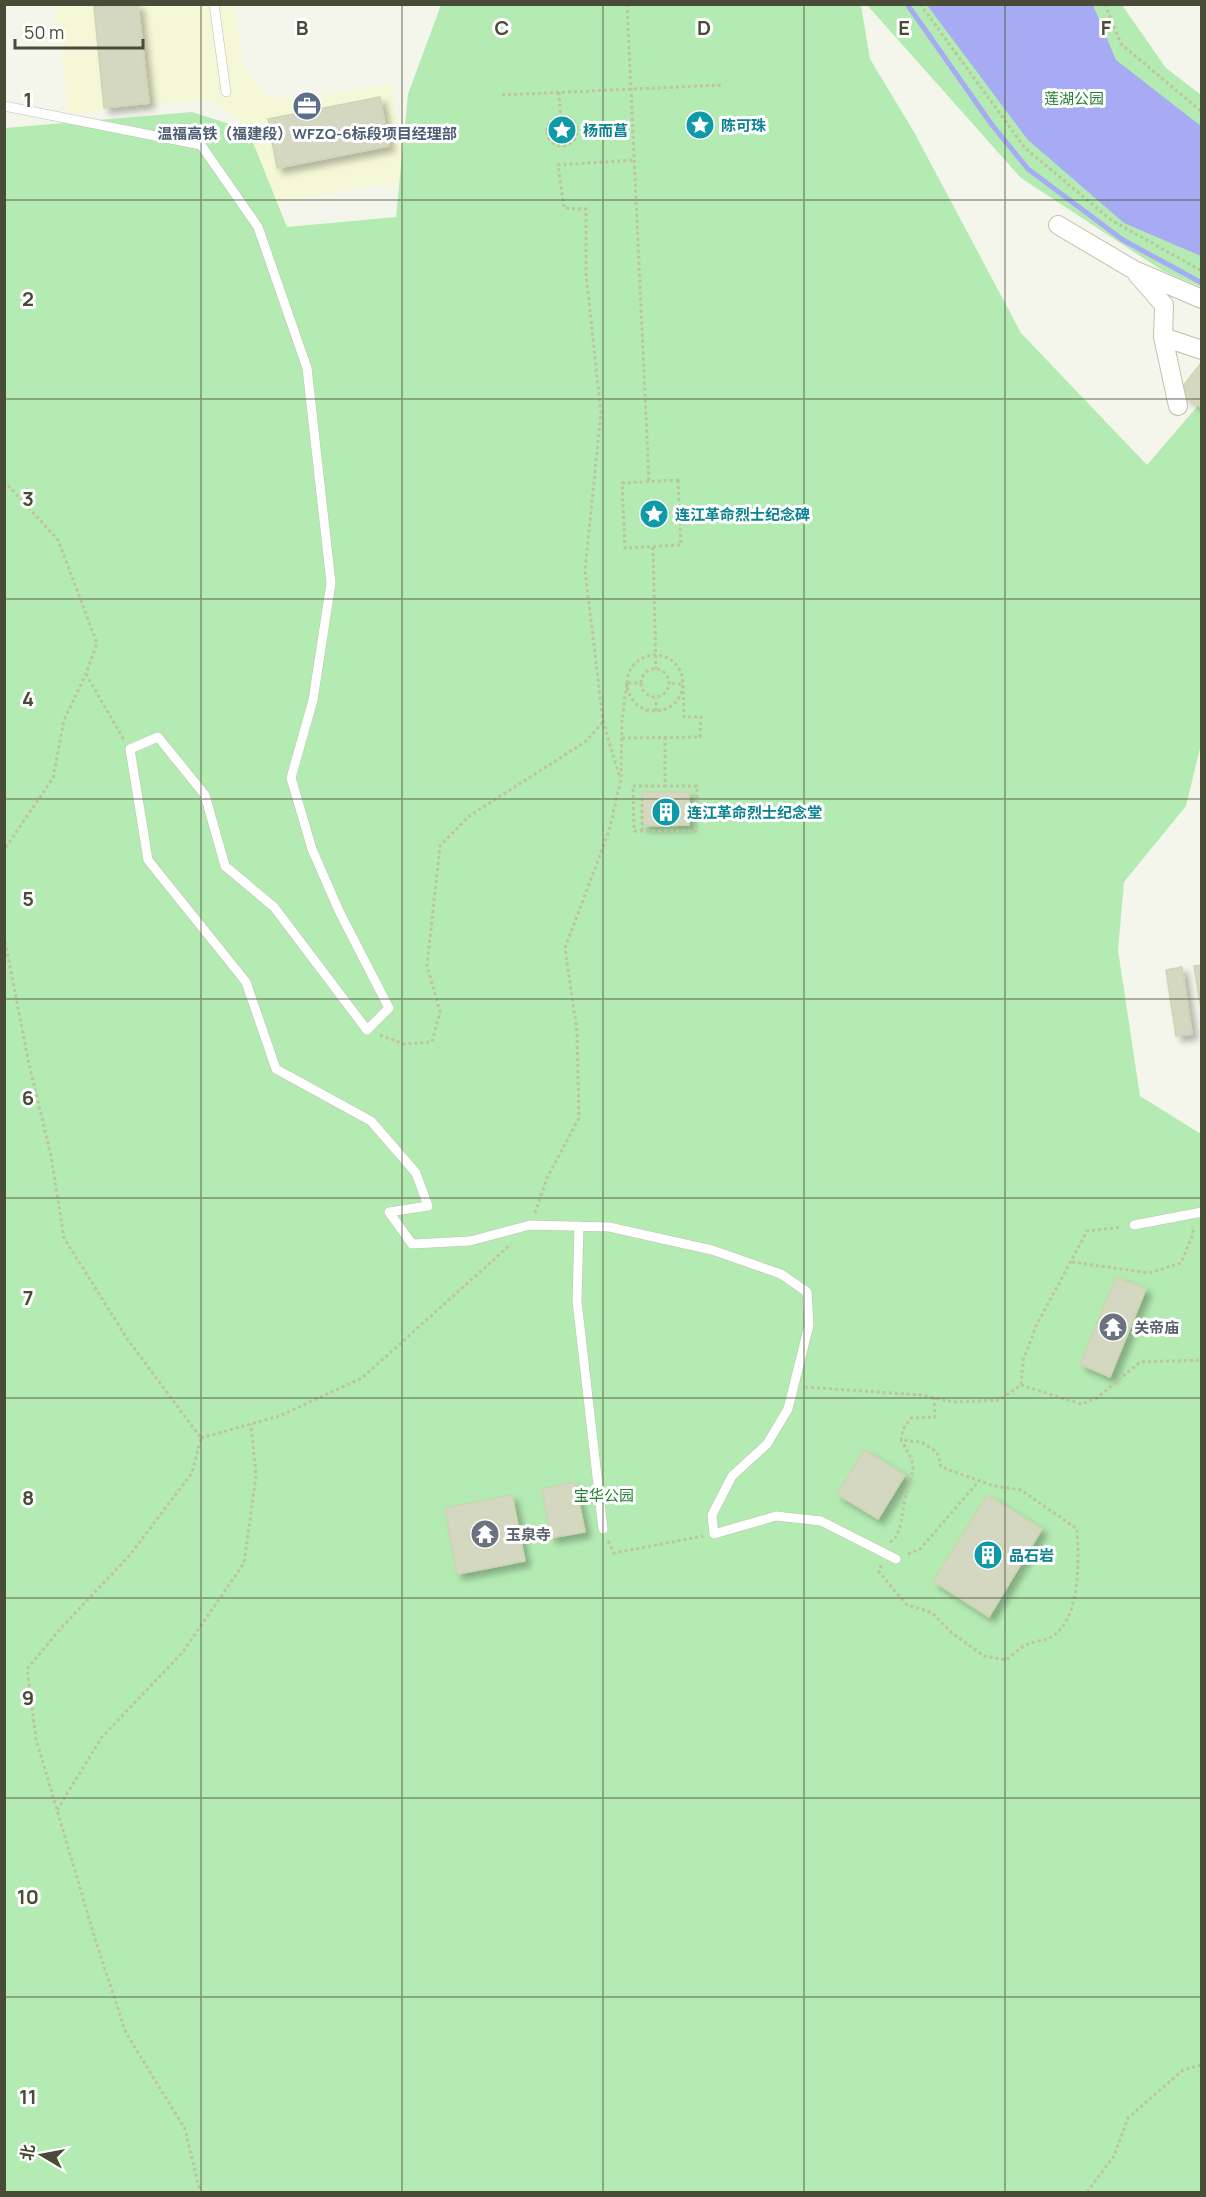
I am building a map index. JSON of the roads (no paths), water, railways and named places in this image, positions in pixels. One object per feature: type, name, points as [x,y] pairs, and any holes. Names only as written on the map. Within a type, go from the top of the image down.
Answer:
[{"type":"street","points":[[1058,225],[1134,270],[1202,299]]},
{"type":"street","points":[[1134,270],[1164,305],[1163,337],[1178,406]]},
{"type":"street","points":[[1163,337],[1202,350]]},
{"type":"lane","points":[[214,4],[226,92]]},
{"type":"lane","points":[[4,106],[201,145],[258,227],[307,368],[331,582],[313,700],[291,778],[312,849],[339,911],[389,1008],[368,1030],[274,907],[225,866],[205,795],[158,737],[130,750],[148,860],[246,982],[276,1069],[371,1121],[416,1173],[428,1206],[388,1212],[412,1244],[470,1241],[530,1225],[609,1227],[712,1250],[781,1274],[807,1292],[809,1325],[788,1409],[767,1444],[732,1476],[712,1515],[714,1534],[776,1516],[821,1521],[896,1559]]},
{"type":"lane","points":[[1134,1225],[1197,1213]]},
{"type":"lane","points":[[579,1226],[577,1300],[603,1528]]},
{"type":"water","name":"莲湖公园","points":[[927,5],[1093,5],[1116,60],[1201,126],[1201,256],[1124,223],[1028,140]]},
{"type":"waterway","points":[[907,4],[992,125],[1028,169],[1123,240],[1202,283]]},
{"type":"place","name":"温福高铁（福建段）WFZQ-6标段项目经理部","points":[[307,106]]},
{"type":"place","name":"陈可珠","points":[[700,125]]},
{"type":"place","name":"杨而菖","points":[[562,130]]},
{"type":"place","name":"连江革命烈士纪念碑","points":[[654,514]]},
{"type":"place","name":"连江革命烈士纪念堂","points":[[666,812]]},
{"type":"place","name":"关帝庙","points":[[1113,1327]]},
{"type":"place","name":"玉泉寺","points":[[485,1534]]},
{"type":"place","name":"品石岩","points":[[988,1555]]},
{"type":"park label","name":"宝华公园","points":[[604,1495]]}]
